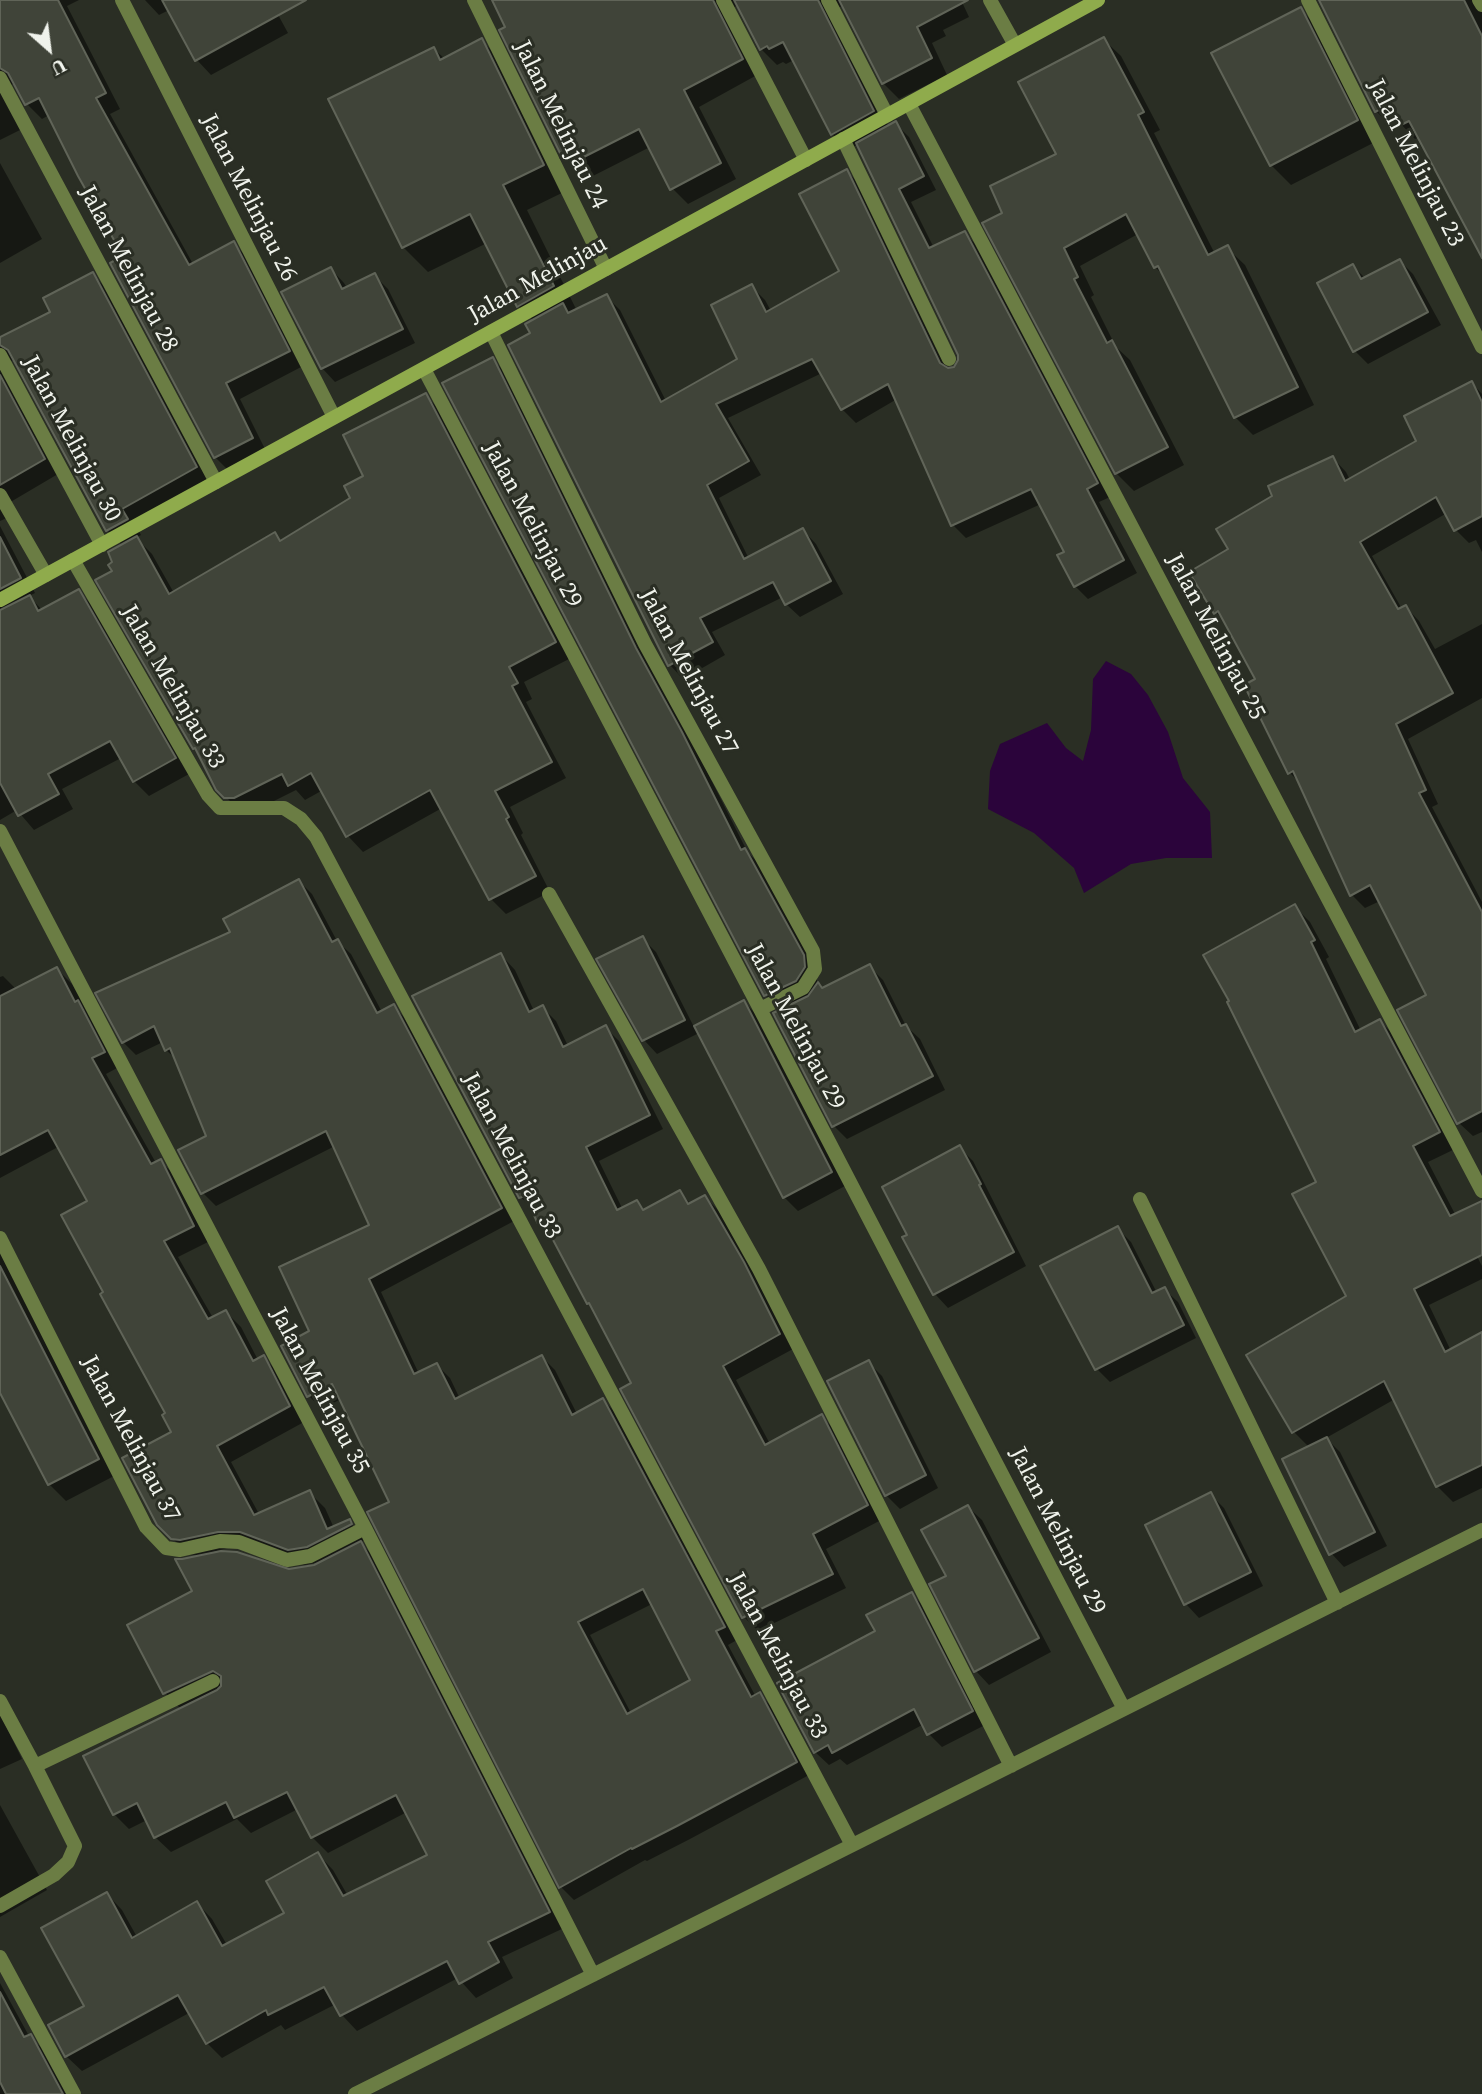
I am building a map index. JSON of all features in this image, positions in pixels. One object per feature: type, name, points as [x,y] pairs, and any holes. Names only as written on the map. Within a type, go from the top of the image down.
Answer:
[{"type":"street","name":"Jalan Melinjau 26","points":[[122,0],[334,417]]},
{"type":"street","name":"Jalan Melinjau 24","points":[[474,0],[606,270]]},
{"type":"street","points":[[723,0],[806,160]]},
{"type":"street","points":[[828,0],[887,115]]},
{"type":"street","points":[[990,0],[1015,46]]},
{"type":"street","name":"Jalan Melinjau","points":[[0,600],[1098,0]]},
{"type":"street","name":"Jalan Melinjau 23","points":[[1308,0],[1482,347]]},
{"type":"street","points":[[1479,0],[1482,5]]},
{"type":"street","name":"Jalan Melinjau 28","points":[[0,78],[216,482]]},
{"type":"street","name":"Jalan Melinjau 25","points":[[909,104],[1482,1191]]},
{"type":"street","points":[[843,139],[949,359]]},
{"type":"street","name":"Jalan Melinjau 27","points":[[491,332],[645,644],[813,951],[815,969],[803,988],[760,1009]]},
{"type":"street","name":"Jalan Melinjau 30","points":[[0,355],[102,545]]},
{"type":"street","name":"Jalan Melinjau 29","points":[[424,369],[1124,1709]]},
{"type":"street","points":[[0,495],[46,575]]},
{"type":"street","name":"Jalan Melinjau 33","points":[[73,560],[208,795],[220,808],[284,808],[301,819],[316,837],[852,1845]]},
{"type":"street","name":"Jalan Melinjau 35","points":[[0,831],[365,1528],[593,1975]]},
{"type":"street","points":[[549,894],[758,1269],[1011,1766]]},
{"type":"street","points":[[1140,1199],[1336,1603]]},
{"type":"street","name":"Jalan Melinjau 37","points":[[0,1238],[146,1527],[166,1548],[180,1550],[220,1541],[239,1542],[287,1560],[310,1556],[365,1528]]},
{"type":"street","points":[[355,2094],[1482,1530]]},
{"type":"street","points":[[35,1766],[213,1681]]},
{"type":"street","points":[[0,1701],[75,1846],[68,1862],[54,1875],[0,1906]]},
{"type":"street","points":[[0,1956],[74,2094]]},
{"type":"shaded area","points":[[1106,661],[1131,674],[1148,695],[1168,732],[1183,778],[1210,812],[1212,858],[1166,858],[1131,864],[1084,893],[1074,868],[1034,833],[988,809],[990,771],[1000,744],[1047,723],[1066,748],[1083,761],[1091,730],[1093,679]]},
{"type":"building","points":[[0,0],[58,0],[106,93],[96,98],[189,265],[234,241],[290,351],[226,383],[253,438],[214,458],[110,263],[123,256],[78,176],[39,98],[25,105],[8,73],[0,68]]},
{"type":"building","points":[[162,0],[306,0],[195,61]]},
{"type":"building","points":[[492,0],[713,0],[743,59],[684,90],[721,163],[670,190],[639,129],[572,163],[567,154],[562,157],[499,30],[505,27]]},
{"type":"building","points":[[734,0],[818,0],[874,111],[831,135],[783,42],[760,50]]},
{"type":"building","points":[[839,0],[968,0],[917,27],[932,58],[882,84]]},
{"type":"building","points":[[1319,0],[1464,0],[1482,36],[1482,258],[1409,121],[1399,126],[1388,105],[1375,112]]},
{"type":"building","points":[[1301,7],[1358,120],[1270,166],[1211,53]]},
{"type":"building","points":[[1104,37],[1144,112],[1138,115],[1208,255],[1228,245],[1298,387],[1234,418],[1158,266],[1154,268],[1126,214],[1064,248],[1078,277],[1074,279],[1107,343],[1112,340],[1168,447],[1115,474],[982,223],[1002,213],[990,186],[1056,154],[1018,82]]},
{"type":"building","points":[[482,38],[544,165],[503,185],[554,286],[517,307],[470,214],[402,248],[328,99],[434,47],[440,60]]},
{"type":"building","points":[[896,121],[924,176],[899,189],[929,248],[965,231],[1098,483],[1087,489],[1124,560],[1074,587],[1057,555],[1064,552],[1031,489],[951,526],[888,384],[841,410],[812,359],[716,404],[749,461],[707,485],[744,559],[803,528],[831,581],[785,605],[773,582],[700,618],[713,642],[668,666],[508,345],[530,333],[525,324],[563,303],[568,313],[607,294],[661,402],[737,359],[711,305],[752,284],[766,312],[839,271],[799,194],[847,169],[940,363],[948,368],[954,367],[958,355],[856,143]]},
{"type":"building","points":[[1400,259],[1428,312],[1353,352],[1317,283],[1353,264],[1361,279]]},
{"type":"building","points":[[331,267],[342,289],[375,273],[403,329],[321,369],[281,292]]},
{"type":"building","points":[[93,272],[197,467],[122,509],[128,519],[106,531],[8,350],[0,345],[0,337],[50,312],[43,298]]},
{"type":"building","points":[[493,357],[636,648],[741,850],[745,848],[804,955],[805,967],[796,981],[764,996],[442,383]]},
{"type":"building","points":[[0,375],[45,459],[0,485]]},
{"type":"building","points":[[1472,381],[1482,402],[1482,516],[1454,531],[1436,497],[1360,542],[1398,609],[1406,605],[1453,693],[1396,724],[1426,790],[1419,793],[1482,912],[1482,1111],[1457,1124],[1397,1010],[1426,995],[1370,885],[1350,896],[1293,771],[1288,774],[1244,685],[1255,679],[1218,611],[1214,614],[1189,572],[1228,549],[1216,529],[1272,496],[1268,486],[1333,456],[1345,481],[1416,441],[1404,416]]},
{"type":"building","points":[[426,393],[556,642],[509,667],[518,683],[512,686],[552,762],[495,791],[509,817],[506,819],[536,876],[489,900],[430,790],[346,837],[311,773],[288,786],[282,774],[234,798],[224,798],[216,790],[195,748],[193,749],[95,580],[112,571],[108,565],[112,562],[108,552],[137,536],[169,594],[275,532],[280,541],[350,498],[344,486],[363,476],[343,435]]},
{"type":"building","points":[[0,537],[21,578],[0,589]]},
{"type":"building","points":[[79,589],[176,758],[133,782],[110,741],[48,774],[59,794],[18,816],[0,783],[0,610],[30,595],[38,611]]},
{"type":"building","points":[[299,879],[332,942],[338,939],[377,1013],[394,1004],[502,1208],[369,1279],[414,1374],[437,1363],[455,1399],[542,1355],[572,1415],[603,1398],[725,1627],[716,1631],[751,1697],[760,1692],[797,1762],[559,1888],[367,1512],[389,1502],[332,1384],[307,1397],[281,1346],[309,1331],[279,1267],[369,1225],[326,1131],[201,1194],[178,1150],[206,1136],[170,1048],[165,1051],[154,1026],[122,1043],[95,993],[230,932],[223,919]],"holes":[[[643,1589],[690,1680],[627,1714],[578,1622]]]},
{"type":"building","points":[[1295,904],[1315,940],[1311,942],[1355,1032],[1380,1019],[1440,1132],[1413,1146],[1450,1216],[1482,1201],[1482,1255],[1414,1289],[1445,1352],[1482,1332],[1482,1465],[1436,1487],[1384,1381],[1292,1433],[1246,1355],[1346,1296],[1292,1194],[1316,1182],[1227,1002],[1229,1001],[1203,955]]},
{"type":"building","points":[[643,936],[685,1020],[642,1041],[596,959]]},
{"type":"building","points":[[501,953],[529,1012],[543,1005],[563,1047],[606,1025],[650,1115],[586,1147],[617,1210],[637,1200],[643,1210],[680,1190],[688,1204],[705,1195],[744,1262],[780,1334],[723,1366],[765,1445],[822,1414],[868,1505],[813,1534],[833,1574],[742,1618],[620,1389],[631,1383],[589,1303],[587,1304],[543,1221],[538,1224],[525,1196],[519,1198],[412,996]]},
{"type":"building","points":[[870,964],[901,1026],[906,1024],[933,1076],[832,1127],[773,1013],[808,996],[818,982],[822,988]]},
{"type":"building","points":[[57,967],[105,1052],[92,1058],[151,1164],[161,1159],[194,1226],[164,1241],[208,1319],[226,1310],[253,1361],[264,1355],[290,1406],[217,1446],[254,1515],[310,1490],[327,1529],[350,1519],[352,1524],[307,1547],[288,1550],[240,1532],[218,1532],[180,1540],[171,1539],[157,1525],[122,1458],[171,1432],[162,1415],[165,1413],[100,1294],[103,1292],[61,1215],[87,1201],[48,1130],[0,1155],[0,996]]},
{"type":"building","points":[[744,1000],[832,1172],[783,1198],[694,1026]]},
{"type":"building","points":[[960,1145],[1014,1252],[933,1295],[902,1237],[907,1235],[882,1187]]},
{"type":"building","points":[[1118,1226],[1152,1293],[1165,1287],[1184,1325],[1095,1370],[1040,1266]]},
{"type":"building","points":[[0,1266],[99,1459],[48,1485],[0,1393]]},
{"type":"building","points":[[869,1360],[926,1475],[885,1496],[827,1381]]},
{"type":"building","points":[[1327,1437],[1375,1532],[1329,1555],[1282,1459]]},
{"type":"building","points":[[1211,1492],[1251,1572],[1184,1605],[1145,1525]]},
{"type":"building","points":[[968,1505],[1039,1638],[974,1672],[929,1584],[946,1576],[921,1530]]},
{"type":"building","points":[[361,1541],[550,1912],[488,1942],[499,1962],[459,1984],[447,1961],[340,2016],[324,1987],[268,2015],[266,2010],[206,2044],[178,1995],[65,2057],[48,2025],[84,2006],[41,1928],[107,1892],[132,1938],[197,1901],[222,1946],[284,1913],[266,1881],[318,1852],[343,1896],[427,1855],[396,1795],[311,1838],[287,1792],[234,1818],[226,1802],[154,1838],[137,1803],[113,1815],[83,1756],[221,1686],[221,1676],[213,1671],[163,1694],[127,1625],[192,1591],[175,1559],[221,1551],[237,1552],[289,1569],[314,1565]]},
{"type":"building","points":[[912,1592],[973,1711],[927,1735],[914,1709],[832,1753],[828,1745],[814,1753],[777,1683],[875,1631],[866,1615]]},
{"type":"building","points":[[0,1992],[24,2037],[31,2034],[63,2094],[6,2094],[0,2082]]}]
